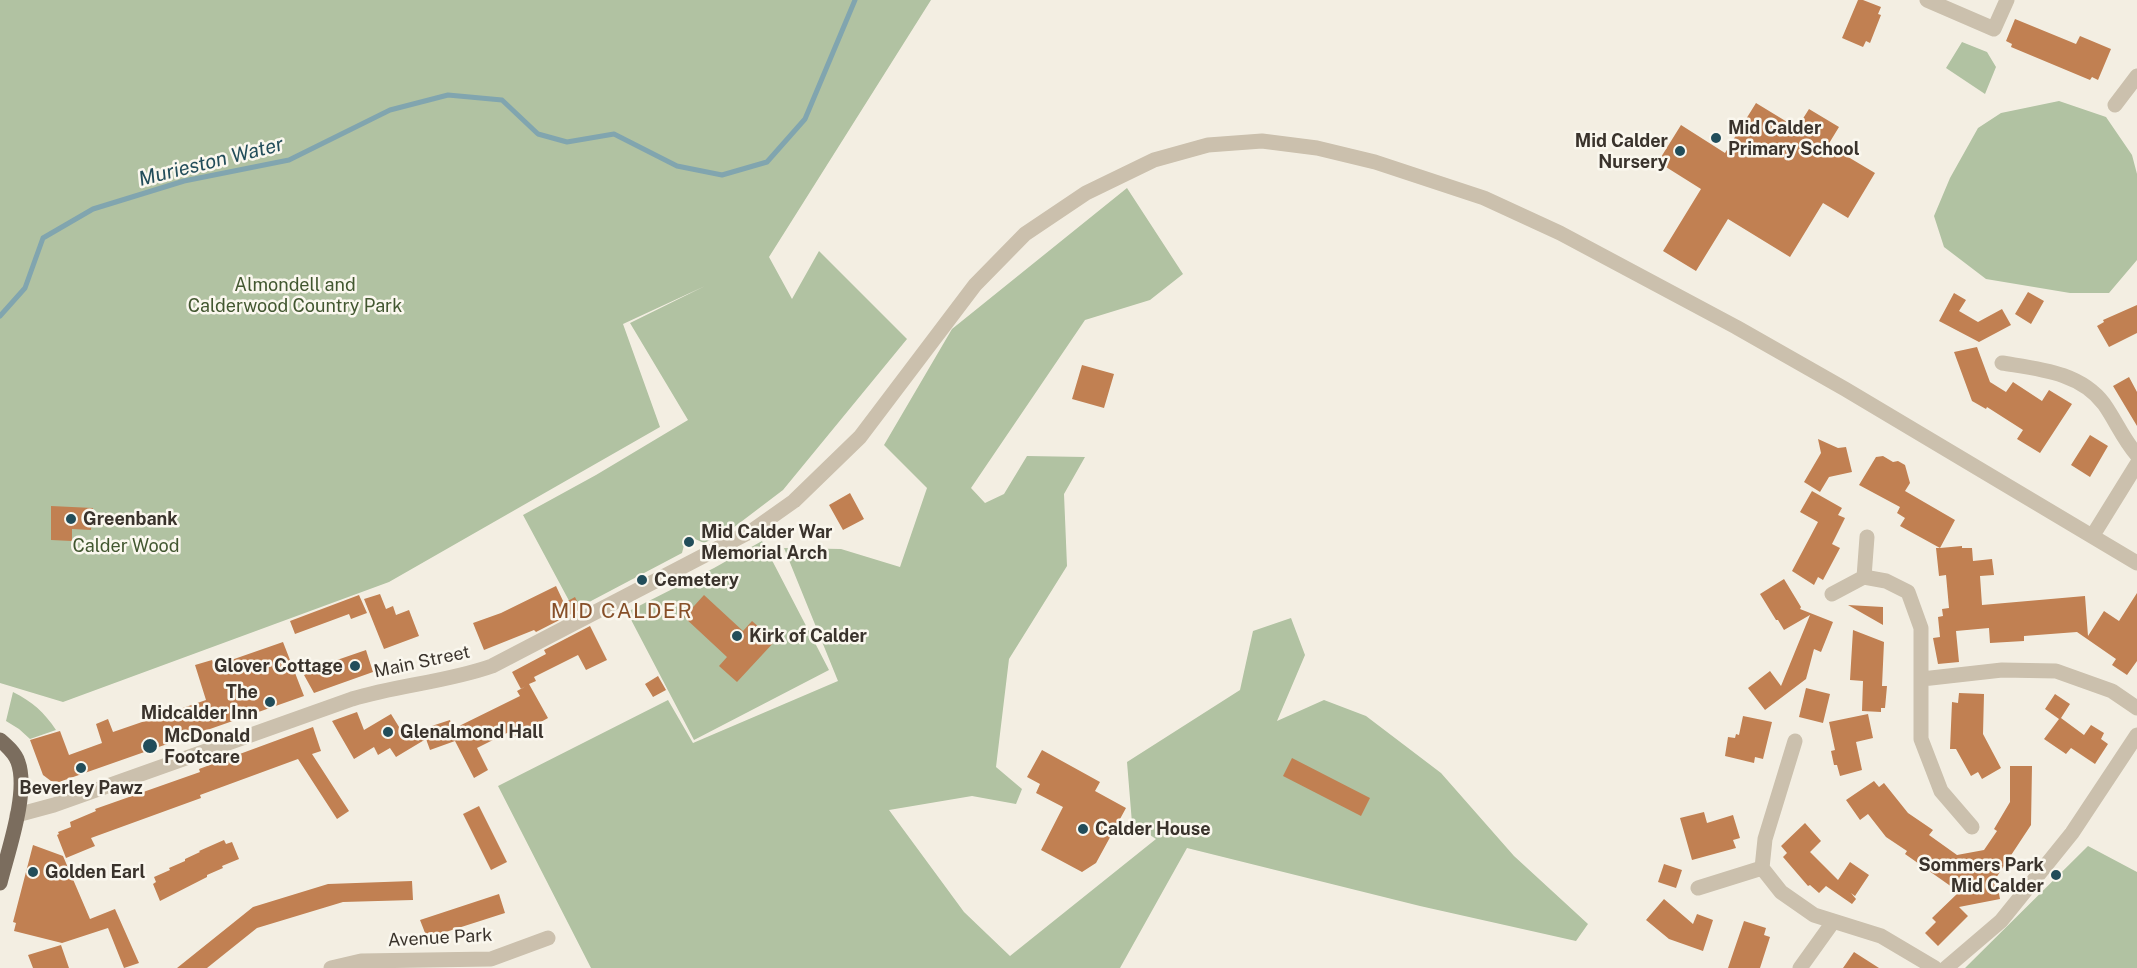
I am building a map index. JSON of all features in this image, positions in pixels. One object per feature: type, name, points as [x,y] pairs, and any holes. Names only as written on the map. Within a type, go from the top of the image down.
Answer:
[{"type":"main road","points":[[0,740],[18,761],[22,787],[0,883]]},
{"type":"street","points":[[1927,0],[1994,29],[2007,0]]},
{"type":"street","points":[[2115,105],[2137,76]]},
{"type":"street","name":"Main Street","points":[[17,815],[63,802],[352,699],[381,690],[473,673],[492,666],[753,530],[794,501],[860,437],[975,285],[1025,234],[1086,193],[1154,159],[1208,145],[1262,141],[1317,148],[1375,162],[1484,198],[1560,233],[1736,327],[2137,562]]},
{"type":"street","points":[[2002,363],[2058,373],[2083,384],[2103,403],[2124,440],[2137,455]]},
{"type":"street","points":[[2093,535],[2137,464]]},
{"type":"street","points":[[1864,577],[1867,537]]},
{"type":"street","points":[[1832,594],[1864,577],[1886,581],[1908,592],[1921,628],[1921,739],[1941,791],[1972,827]]},
{"type":"street","points":[[1922,679],[2002,670],[2056,671],[2112,691],[2137,708]]},
{"type":"street","points":[[1946,968],[2001,921],[2131,758],[2137,735]]},
{"type":"street","points":[[1795,741],[1765,839],[1762,868],[1781,892],[1814,915],[1881,936],[1935,968]]},
{"type":"street","points":[[1786,771],[1801,776]]},
{"type":"street","points":[[1698,888],[1762,868]]},
{"type":"street","points":[[1800,968],[1833,922]]},
{"type":"street","name":"Avenue Park","points":[[331,968],[361,961],[491,959],[548,938]]},
{"type":"green space","name":"Almondell and Calderwood Country Park","points":[[0,0],[931,0],[769,257],[792,299],[819,251],[907,339],[783,490],[729,531],[704,543],[695,539],[684,545],[682,553],[574,610],[523,515],[688,420],[630,323],[705,286],[623,324],[660,427],[389,582],[63,702],[0,683]]},
{"type":"green space","points":[[1962,42],[1987,52],[1996,67],[1985,94],[1946,68]]},
{"type":"green space","points":[[2059,101],[2106,117],[2132,155],[2137,174],[2137,260],[2109,293],[2070,293],[1986,279],[1944,247],[1934,216],[1950,178],[1978,128],[2001,113]]},
{"type":"green space","points":[[1127,188],[1183,274],[1150,300],[1085,320],[971,488],[985,503],[1004,494],[1027,456],[1085,457],[1064,494],[1067,566],[1009,659],[996,767],[1022,789],[1016,804],[972,796],[889,810],[964,912],[1010,956],[1156,839],[1132,823],[1127,762],[1240,690],[1253,631],[1291,618],[1305,655],[1277,721],[1324,700],[1366,716],[1441,773],[1514,856],[1588,924],[1576,941],[1420,906],[1187,848],[1120,968],[591,968],[498,786],[668,700],[693,743],[838,681],[784,548],[841,549],[900,567],[927,488],[884,445],[952,329]]},
{"type":"green space","points":[[762,541],[829,670],[694,740],[627,612]]},
{"type":"green space","points":[[13,692],[38,708],[56,730],[30,739],[6,721]]},
{"type":"green space","points":[[2088,846],[2137,872],[2137,968],[1965,968]]},
{"type":"building","points":[[1858,0],[1881,7],[1878,14],[1881,15],[1870,43],[1866,41],[1863,47],[1842,38]]},
{"type":"building","points":[[2015,19],[2076,44],[2080,36],[2111,49],[2098,80],[2092,77],[2090,80],[2011,47],[2012,44],[2006,41]]},
{"type":"building","points":[[1756,103],[1797,128],[1809,109],[1839,127],[1828,145],[1875,173],[1848,218],[1823,203],[1790,257],[1728,219],[1696,271],[1663,251],[1701,189],[1658,162],[1681,125],[1725,153]]},
{"type":"building","points":[[2028,292],[2044,301],[2031,324],[2015,314]]},
{"type":"building","points":[[1954,293],[1966,300],[1959,311],[1978,322],[2002,309],[2011,325],[1979,342],[1939,321]]},
{"type":"building","points":[[2137,305],[2137,333],[2109,347],[2097,326],[2104,322],[2103,320]]},
{"type":"building","points":[[1977,347],[1990,382],[2006,392],[2013,382],[2042,401],[2049,390],[2072,404],[2040,453],[2017,439],[2023,430],[1987,407],[1986,409],[1972,401],[1954,352]]},
{"type":"building","points":[[1082,365],[1114,374],[1104,408],[1072,399]]},
{"type":"building","points":[[2129,377],[2137,392],[2137,426],[2113,386]]},
{"type":"building","points":[[2090,435],[2108,446],[2090,477],[2071,465]]},
{"type":"building","points":[[1818,439],[1838,448],[1846,447],[1852,472],[1829,477],[1820,492],[1804,482],[1821,453]]},
{"type":"building","points":[[1883,456],[1905,465],[1910,483],[1905,491],[1955,520],[1940,548],[1900,526],[1905,518],[1897,513],[1900,507],[1859,485],[1876,457]]},
{"type":"building","points":[[1812,491],[1842,508],[1838,515],[1845,518],[1832,544],[1840,548],[1823,580],[1818,577],[1814,585],[1792,571],[1818,522],[1800,512]]},
{"type":"building","points":[[850,493],[864,519],[843,530],[829,505]]},
{"type":"building","name":"Greenbank","points":[[51,506],[93,508],[91,530],[72,529],[72,541],[51,540]]},
{"type":"building","points":[[1962,546],[1962,548],[1972,548],[1973,561],[1992,559],[1994,575],[1980,576],[1982,605],[2085,596],[2088,636],[2104,611],[2119,621],[2137,593],[2137,661],[2127,675],[2112,665],[2116,659],[2077,632],[2024,636],[2024,641],[1990,643],[1989,628],[1956,631],[1959,662],[1938,664],[1933,638],[1940,637],[1938,617],[1943,616],[1942,609],[1949,608],[1946,575],[1939,576],[1936,548]]},
{"type":"building","points":[[1784,579],[1801,607],[1800,609],[1833,622],[1821,652],[1814,649],[1806,679],[1765,710],[1748,688],[1770,671],[1781,686],[1810,615],[1784,630],[1776,620],[1760,594]]},
{"type":"building","points":[[556,586],[564,603],[575,597],[581,609],[536,632],[534,630],[484,650],[473,623],[501,613]]},
{"type":"building","points":[[380,594],[386,609],[393,606],[396,615],[409,610],[419,636],[384,649],[364,599]]},
{"type":"building","points":[[359,595],[367,613],[351,619],[349,614],[295,634],[290,621]]},
{"type":"building","name":"Kirk of Calder","points":[[704,595],[743,631],[752,621],[775,641],[737,682],[719,666],[727,657],[684,617]]},
{"type":"building","points":[[1848,605],[1883,607],[1883,625]]},
{"type":"building","points":[[590,626],[607,660],[586,670],[578,655],[534,677],[536,681],[529,684],[548,718],[512,738],[509,732],[477,748],[488,770],[474,778],[455,741],[430,750],[426,739],[396,757],[390,748],[378,755],[374,747],[354,759],[332,721],[357,712],[364,730],[391,714],[404,735],[450,720],[453,729],[520,696],[517,691],[521,689],[512,672],[546,654],[544,650]]},
{"type":"building","points":[[1853,630],[1884,642],[1882,686],[1887,686],[1885,708],[1881,708],[1881,712],[1862,711],[1863,681],[1850,680]]},
{"type":"building","points":[[283,642],[304,696],[59,782],[51,781],[43,775],[30,740],[60,731],[69,755],[102,743],[96,724],[108,719],[113,732],[206,700],[195,665],[212,660],[214,666]]},
{"type":"building","points":[[366,650],[373,672],[314,693],[304,675]]},
{"type":"building","points":[[658,676],[666,690],[653,697],[645,684]]},
{"type":"building","points":[[1806,688],[1830,694],[1823,723],[1799,717]]},
{"type":"building","points":[[1959,693],[1984,694],[1983,734],[2001,768],[1982,779],[1978,772],[1971,776],[1956,749],[1950,749],[1952,702],[1958,703]]},
{"type":"building","points":[[2055,694],[2070,704],[2061,718],[2084,735],[2091,725],[2104,733],[2101,739],[2108,744],[2095,764],[2071,748],[2066,754],[2044,739],[2059,719],[2045,709]]},
{"type":"building","points":[[1868,714],[1873,738],[1856,742],[1862,770],[1840,776],[1837,765],[1834,765],[1831,751],[1835,750],[1829,722]]},
{"type":"building","points":[[1743,716],[1772,722],[1763,759],[1755,757],[1754,763],[1725,756],[1728,737],[1735,738],[1736,734],[1739,735]]},
{"type":"building","points":[[313,727],[321,751],[312,754],[349,811],[337,819],[298,759],[200,795],[201,798],[91,838],[95,846],[66,858],[57,835],[58,832],[71,827],[70,822],[96,811],[95,809],[200,772],[199,769]]},
{"type":"building","name":"Calder House","points":[[1042,750],[1100,782],[1095,791],[1126,808],[1096,863],[1082,872],[1041,850],[1063,807],[1036,793],[1040,784],[1027,777]]},
{"type":"building","points":[[1292,758],[1370,798],[1361,816],[1283,776]]},
{"type":"building","points":[[2010,766],[2032,766],[2031,825],[1996,878],[2000,899],[1959,907],[1968,916],[1938,946],[1925,933],[1936,922],[1932,918],[1959,892],[1905,854],[1907,851],[1886,837],[1868,814],[1860,820],[1846,800],[1874,781],[1879,787],[1884,783],[1908,813],[1933,830],[1929,835],[1957,855],[1984,850],[1997,831],[1994,829],[2010,802]]},
{"type":"building","points":[[479,806],[507,862],[491,870],[463,814]]},
{"type":"building","points":[[1704,812],[1707,823],[1733,815],[1740,838],[1733,840],[1736,848],[1692,860],[1680,818]]},
{"type":"building","points":[[1805,823],[1821,841],[1810,852],[1838,880],[1850,862],[1869,875],[1855,896],[1851,893],[1856,899],[1852,904],[1826,886],[1819,893],[1810,885],[1808,886],[1783,857],[1787,853],[1781,846]]},
{"type":"building","points":[[224,840],[226,844],[232,842],[239,859],[160,901],[153,884],[156,882],[154,877],[170,870],[169,868],[199,851]]},
{"type":"building","points":[[33,845],[63,856],[90,919],[115,909],[139,963],[124,968],[108,928],[62,943],[14,931],[16,923],[13,922]]},
{"type":"building","points":[[1664,864],[1682,870],[1676,888],[1658,882]]},
{"type":"building","points":[[412,881],[413,900],[343,902],[257,928],[207,968],[177,968],[253,907],[328,884]]},
{"type":"building","points":[[499,894],[505,913],[427,938],[420,920]]},
{"type":"building","points":[[1664,899],[1693,924],[1697,914],[1713,920],[1703,951],[1669,939],[1646,920]]},
{"type":"building","points":[[1744,921],[1766,928],[1764,935],[1770,937],[1760,968],[1728,968]]},
{"type":"building","points":[[61,945],[69,968],[33,968],[28,955]]},
{"type":"building","points":[[1854,952],[1879,968],[1843,968]]},
{"type":"waterway","name":"Murieston Water","points":[[0,316],[25,288],[43,238],[93,209],[184,181],[289,160],[390,110],[448,95],[502,100],[538,134],[567,142],[614,134],[677,166],[722,175],[767,162],[805,119],[855,0]]},
{"type":"place","name":"Mid Calder Primary School","points":[[1716,138]]},
{"type":"place","name":"Mid Calder Nursery","points":[[1680,151]]},
{"type":"place","name":"Greenbank","points":[[71,519]]},
{"type":"place","name":"Mid Calder War Memorial Arch","points":[[689,542]]},
{"type":"place","name":"Cemetery","points":[[642,580]]},
{"type":"place","name":"Kirk of Calder","points":[[737,636]]},
{"type":"place","name":"Glover Cottage","points":[[355,666]]},
{"type":"place","name":"The Midcalder Inn","points":[[270,702]]},
{"type":"place","name":"Glenalmond Hall","points":[[388,732]]},
{"type":"place","name":"McDonald Footcare","points":[[150,746]]},
{"type":"place","name":"Beverley Pawz","points":[[81,768]]},
{"type":"place","name":"Calder House","points":[[1083,829]]},
{"type":"place","name":"Golden Earl","points":[[33,872]]},
{"type":"place","name":"Sommers Park Mid Calder","points":[[2056,875]]},
{"type":"district","name":"MID CALDER","points":[[622,612]]},
{"type":"park label","name":"Calder Wood","points":[[126,546]]}]
